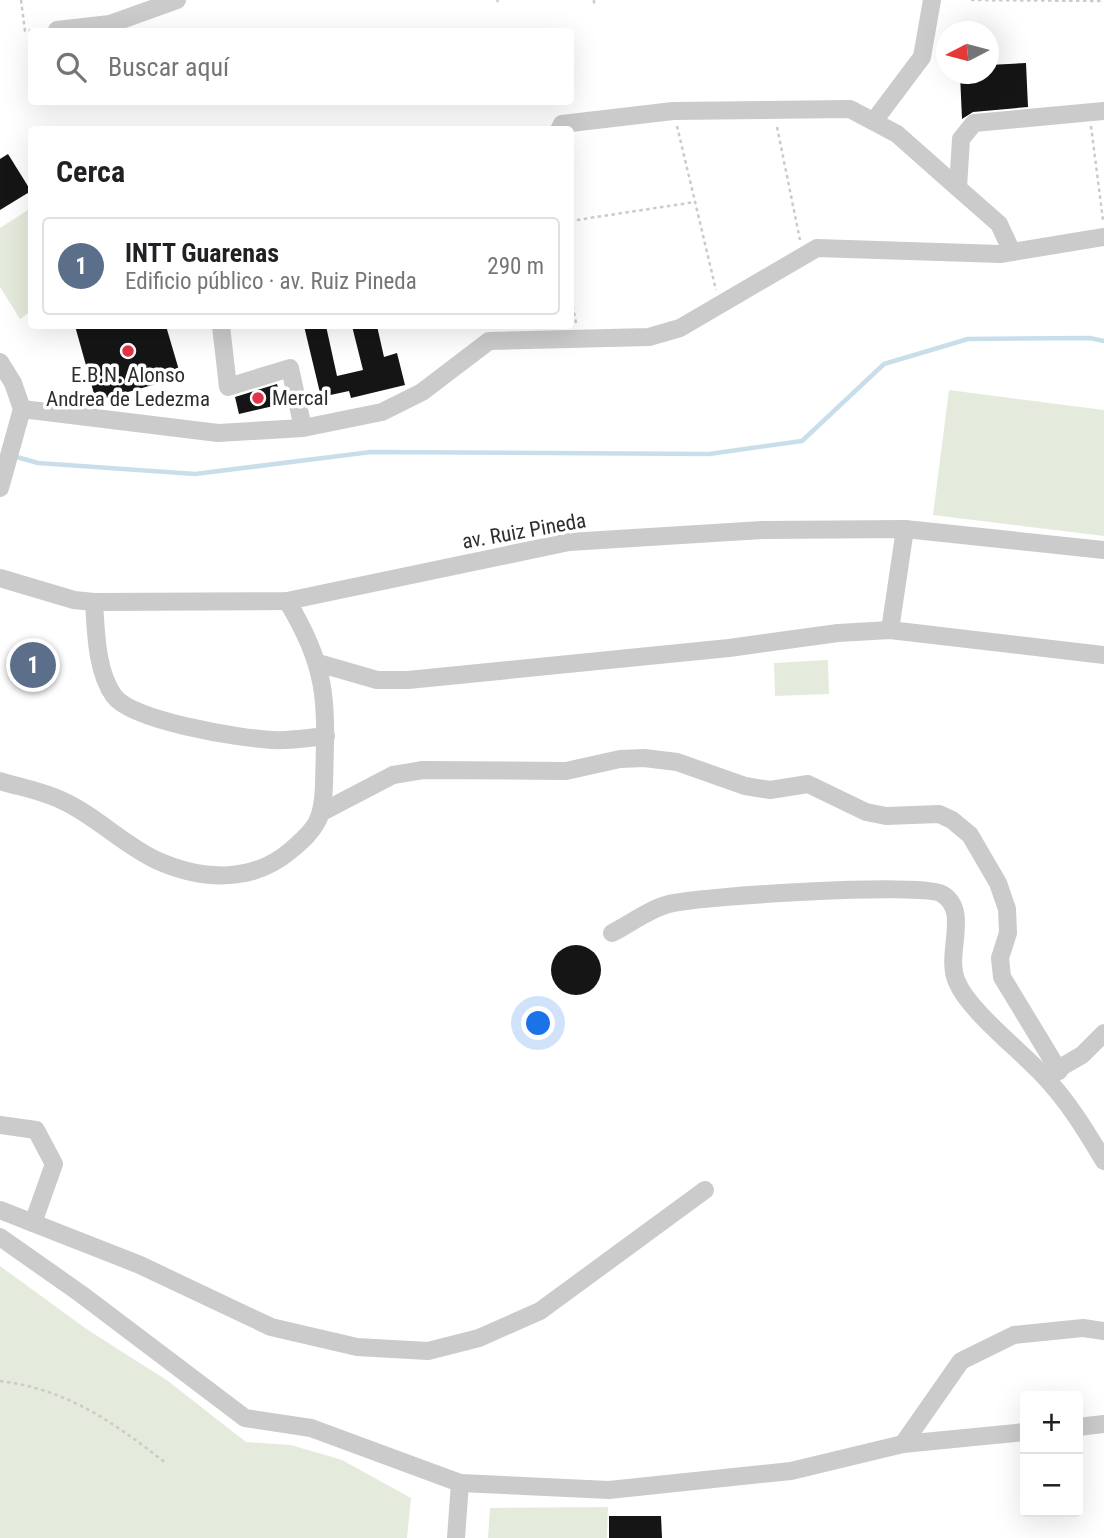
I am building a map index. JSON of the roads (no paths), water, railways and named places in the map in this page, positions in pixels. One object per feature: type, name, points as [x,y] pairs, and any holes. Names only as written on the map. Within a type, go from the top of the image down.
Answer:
[{"type":"street","points":[[75,28],[110,24],[177,0]]},
{"type":"street","points":[[874,121],[922,57],[932,0]]},
{"type":"street","points":[[561,126],[673,111],[850,109],[897,134],[999,224],[1012,252]]},
{"type":"street","points":[[958,188],[961,139],[974,123],[1097,112]]},
{"type":"street","points":[[22,409],[218,433],[303,428],[382,412],[422,392],[489,341],[649,337],[680,328],[720,307],[817,247],[1012,252],[1104,237]]},
{"type":"street","points":[[221,329],[228,387],[290,368],[303,428]]},
{"type":"street","points":[[0,362],[13,383],[22,409],[0,488]]},
{"type":"street","points":[[890,630],[905,529]]},
{"type":"street","name":"av. Ruiz Pineda","points":[[0,578],[74,600],[94,602],[287,601],[569,542],[762,530],[905,529],[1104,550]]},
{"type":"street","points":[[0,781],[61,799],[155,859],[190,871],[238,877],[261,871],[282,858],[314,828],[324,811],[327,701],[318,663],[306,632],[287,601]]},
{"type":"street","points":[[94,602],[97,644],[104,673],[113,695],[125,707],[204,730],[245,737],[290,740],[326,736]]},
{"type":"street","points":[[318,663],[377,680],[408,680],[729,648],[838,633],[890,630],[1104,655]]},
{"type":"street","points":[[324,811],[393,775],[423,770],[541,773],[644,758],[677,761],[745,786],[770,790],[808,785],[866,812],[886,816],[939,814],[952,820],[970,835],[998,883],[1007,909],[1008,933],[1000,958],[1002,977],[1052,1073],[1104,1161]]},
{"type":"street","points":[[612,933],[668,904],[840,890],[925,888],[942,894],[955,905],[957,917],[951,954],[959,988],[1052,1073]]},
{"type":"street","points":[[1052,1073],[1082,1055],[1104,1033]]},
{"type":"street","points":[[0,1125],[36,1130],[54,1164],[33,1223]]},
{"type":"street","points":[[0,1210],[140,1265],[271,1327],[357,1347],[428,1351],[479,1338],[540,1311],[705,1189]]},
{"type":"street","points":[[0,1237],[81,1294],[244,1418],[311,1428],[460,1483],[609,1490],[791,1471],[904,1444],[1020,1432]]},
{"type":"street","points":[[904,1444],[961,1361],[1014,1335],[1083,1328],[1104,1331]]},
{"type":"street","points":[[1083,1426],[1104,1424]]},
{"type":"street","points":[[456,1538],[460,1483]]},
{"type":"waterway","points":[[13,456],[38,463],[195,474],[371,452],[709,454],[802,441],[884,364],[968,339],[1090,338],[1104,341]]},
{"type":"place","name":"E.B.N. Alonso Andrea de Ledezma","points":[[128,351]]},
{"type":"place","name":"Mercal","points":[[258,398]]},
{"type":"place","name":"INTT Guarenas","points":[[33,665]]}]
